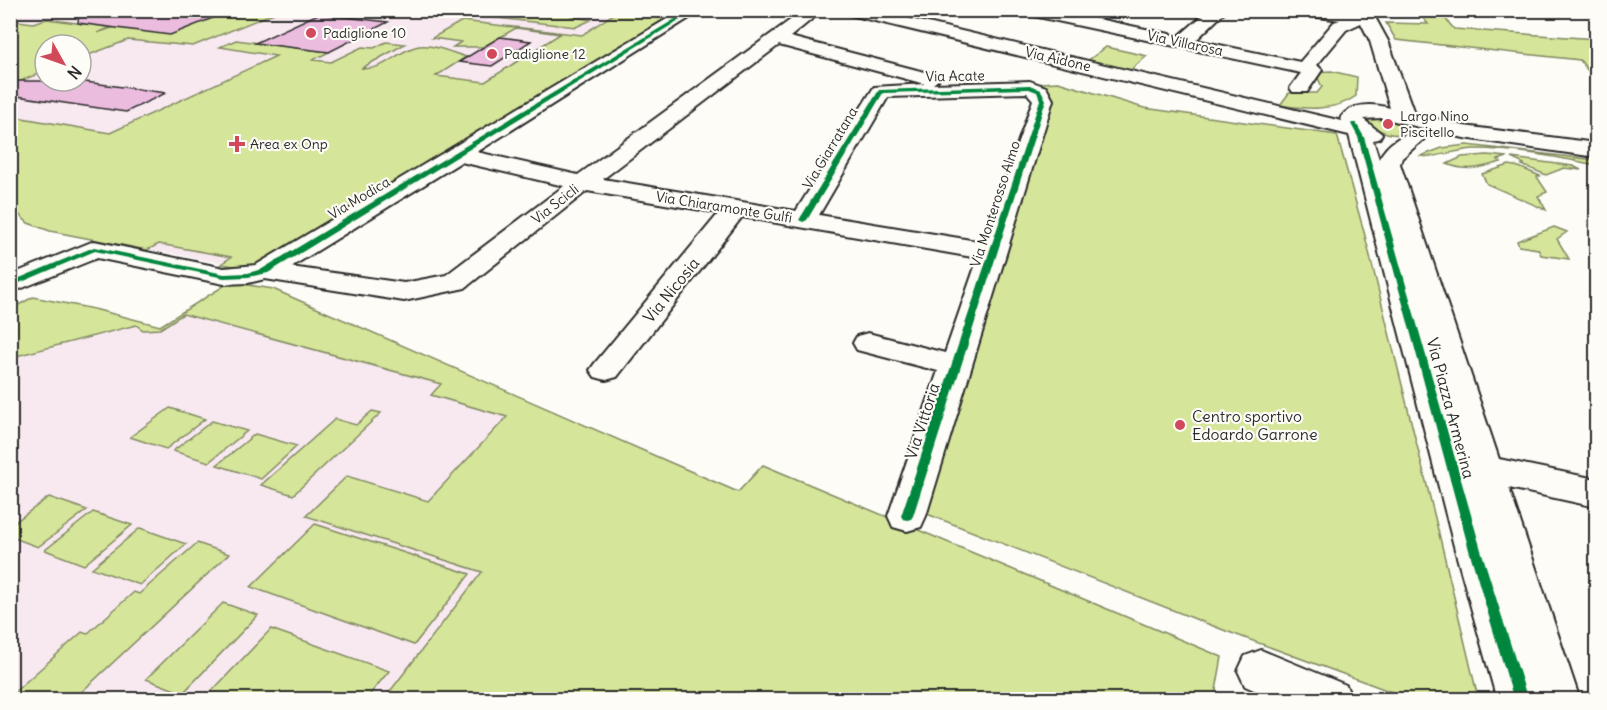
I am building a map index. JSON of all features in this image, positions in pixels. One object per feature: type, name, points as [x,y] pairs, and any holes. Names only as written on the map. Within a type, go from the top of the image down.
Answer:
[{"type":"street","name":"Via Modica","points":[[10,285],[94,249],[224,276],[248,275],[265,271],[694,10]]},
{"type":"street","name":"Via Aidone","points":[[850,10],[1266,108],[1360,123],[1398,140],[1413,129],[1472,139],[1596,150]]},
{"type":"street","name":"Via Villarosa","points":[[1029,10],[1305,68]]},
{"type":"street","points":[[1037,54],[1100,10]]},
{"type":"street","points":[[1182,43],[1219,10]]},
{"type":"street","points":[[1305,10],[1336,16],[1355,14]]},
{"type":"street","name":"Via Scicli","points":[[265,271],[404,292],[455,282],[582,183],[813,12]]},
{"type":"street","points":[[1300,88],[1313,70],[1305,68],[1340,26],[1355,14]]},
{"type":"street","points":[[1355,14],[1370,59],[1377,91],[1377,99],[1360,123]]},
{"type":"street","points":[[1355,14],[1379,41],[1401,110],[1413,129]]},
{"type":"street","points":[[776,39],[967,89]]},
{"type":"street","points":[[1030,87],[1065,61]]},
{"type":"street","name":"Via Acate","points":[[881,91],[1030,87]]},
{"type":"street","name":"Via Monterosso Almo","points":[[961,351],[1043,100],[1039,91],[1030,87]]},
{"type":"street","name":"Via Giarratana","points":[[803,220],[881,91]]},
{"type":"street","name":"Via Piazza Armerina","points":[[1360,123],[1475,550],[1521,699]]},
{"type":"street","name":"Via Piazza Armerina","points":[[1413,129],[1392,155],[1388,165],[1557,699]]},
{"type":"street","name":"Via Chiaramonte Gulfi","points":[[457,154],[582,183],[993,252]]},
{"type":"street","name":"Via Nicosia","points":[[606,370],[736,209]]},
{"type":"street","points":[[868,343],[961,351]]},
{"type":"street","name":"Via Vittoria","points":[[907,516],[961,351]]},
{"type":"street","points":[[1483,469],[1596,494]]},
{"type":"street","points":[[1261,671],[1329,699]]},
{"type":"shaded area","name":"Area ex Onp","points":[[10,11],[687,11],[254,269],[50,231],[28,223],[11,207]]},
{"type":"shaded area","points":[[230,282],[273,289],[900,562],[855,699],[11,700],[11,309],[33,297],[94,309],[160,326]]},
{"type":"green space","points":[[483,10],[579,11],[571,16],[591,20],[576,27],[436,11],[479,12]]},
{"type":"green space","points":[[154,11],[97,33],[161,11],[279,11],[193,46],[128,40],[93,53],[93,33],[33,33],[33,76],[11,85],[11,20],[33,23],[47,19],[84,24]]},
{"type":"green space","name":"Area ex Onp","points":[[618,11],[687,11],[254,269],[221,264],[231,257],[159,244],[147,250],[50,231],[28,223],[11,207],[10,116],[110,133],[276,56],[220,47],[236,40],[329,52],[313,60],[331,62],[362,47],[374,48],[386,42],[405,44],[362,68],[376,67],[415,47],[434,47],[466,57],[436,76],[485,82],[560,34],[516,28],[483,47],[453,47],[461,42],[432,38],[462,21],[582,35]]},
{"type":"green space","points":[[1417,11],[1439,11],[1454,29],[1596,39],[1596,82],[1580,60],[1396,40],[1386,23],[1428,24]]},
{"type":"green space","points":[[1106,47],[1147,56],[1128,72],[1086,62]]},
{"type":"green space","points":[[1331,71],[1357,77],[1356,96],[1339,105],[1329,107],[1299,108],[1280,105],[1289,93],[1317,93],[1322,87],[1315,72]]},
{"type":"green space","name":"Centro sportivo Edoardo Garrone","points":[[1058,82],[1144,108],[1337,135],[1364,232],[1478,698],[1411,699],[1226,631],[922,512],[1054,101],[1042,83]]},
{"type":"green space","points":[[1376,116],[1407,124],[1411,130],[1399,134],[1387,133],[1364,121]]},
{"type":"green space","points":[[1467,145],[1596,160],[1596,165],[1536,154],[1490,149],[1468,149],[1427,157],[1421,156],[1442,148]]},
{"type":"green space","points":[[1487,155],[1507,157],[1498,160],[1501,162],[1474,168],[1461,168],[1447,164],[1462,157]]},
{"type":"green space","points":[[1511,158],[1573,166],[1581,170],[1564,168],[1546,175]]},
{"type":"green space","points":[[1509,165],[1540,176],[1537,177],[1547,192],[1538,196],[1546,210],[1487,184],[1482,174]]},
{"type":"green space","points":[[1554,227],[1567,232],[1557,239],[1569,259],[1541,255],[1538,249],[1519,246],[1517,241]]},
{"type":"green space","points":[[230,282],[273,289],[738,492],[763,465],[1222,657],[1215,696],[1224,699],[384,699],[482,572],[306,516],[347,476],[428,501],[507,417],[431,395],[441,384],[183,314],[160,329],[143,330],[136,325],[16,356],[14,367],[11,368],[11,309],[33,297],[94,309],[160,326]]},
{"type":"green space","points":[[170,408],[205,419],[166,449],[130,437]]},
{"type":"green space","points":[[372,411],[381,413],[293,495],[261,485],[335,419],[356,425]]},
{"type":"green space","points":[[212,421],[247,431],[209,462],[173,451]]},
{"type":"green space","points":[[255,434],[297,446],[261,479],[217,465]]},
{"type":"green space","points":[[49,497],[87,510],[38,547],[11,537],[11,525]]},
{"type":"green space","points":[[93,512],[132,525],[84,565],[45,550]]},
{"type":"green space","points":[[315,524],[470,574],[414,645],[251,587]]},
{"type":"green space","points":[[140,528],[186,544],[140,585],[92,568]]},
{"type":"green space","points":[[197,543],[229,554],[74,699],[11,699],[11,695],[82,632],[87,634],[134,592],[139,594]]},
{"type":"green space","points":[[223,603],[258,615],[183,693],[146,679]]},
{"type":"green space","points":[[271,629],[389,671],[366,699],[225,700],[210,693]]},
{"type":"building","points":[[79,10],[228,10],[228,12],[170,35],[78,23]]},
{"type":"building","points":[[318,14],[388,22],[329,52],[255,43]]},
{"type":"building","name":"Padiglione 12","points":[[500,37],[531,41],[492,66],[459,62]]},
{"type":"building","points":[[10,81],[33,81],[33,93],[93,93],[93,83],[166,93],[126,112],[10,95]]},
{"type":"cycle path","points":[[10,285],[94,249],[224,276],[248,275],[265,271],[694,10]]},
{"type":"cycle path","points":[[803,220],[881,91],[1030,87],[1039,91],[1043,100],[907,516]]},
{"type":"cycle path","points":[[1354,124],[1361,137],[1475,550],[1521,700]]},
{"type":"place","name":"Padiglione 10","points":[[311,33]]},
{"type":"place","name":"Padiglione 12","points":[[492,54]]},
{"type":"place","name":"Largo Nino Piscitello","points":[[1388,124]]},
{"type":"place","name":"Area ex Onp","points":[[237,144]]},
{"type":"place","name":"Centro sportivo Edoardo Garrone","points":[[1180,425]]}]
